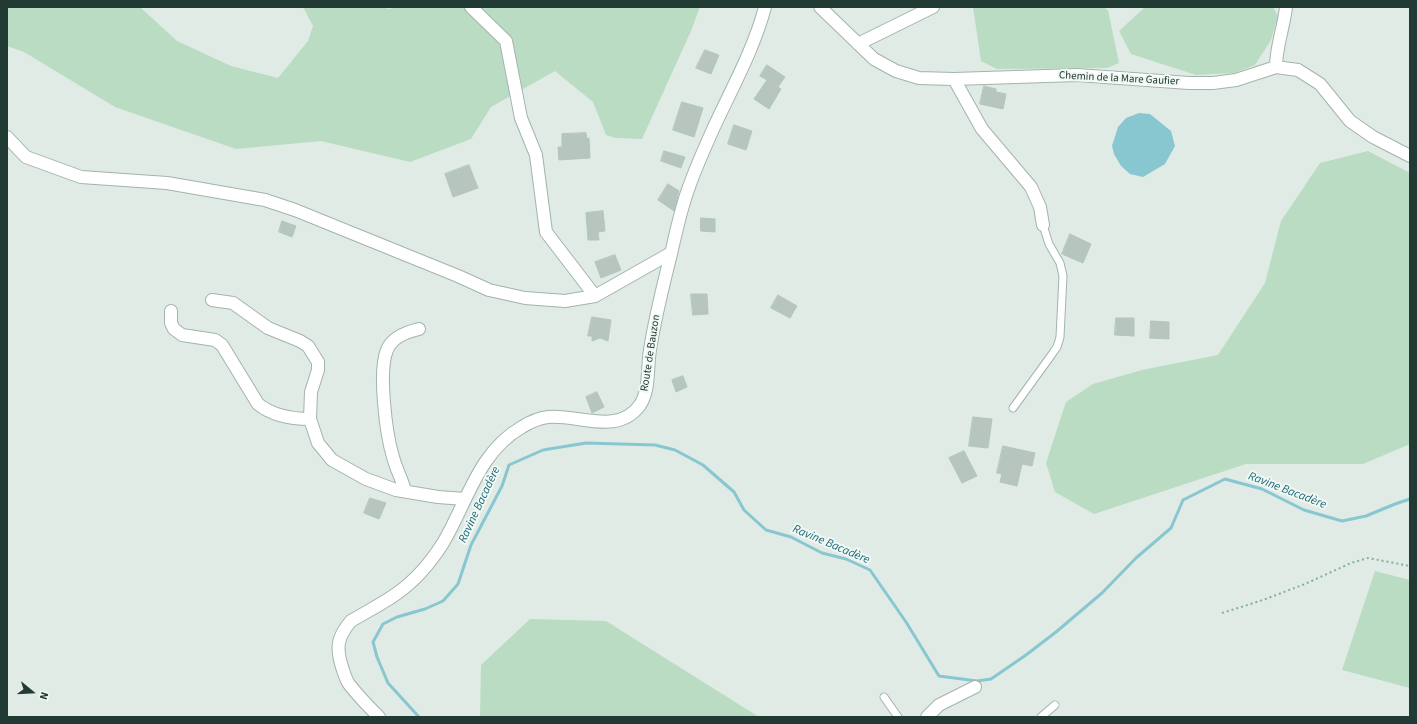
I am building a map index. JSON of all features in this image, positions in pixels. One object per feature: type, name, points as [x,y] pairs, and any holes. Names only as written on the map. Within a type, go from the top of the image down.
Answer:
[{"type":"street","points":[[471,7],[506,41],[520,118],[536,155],[546,232],[595,296]]},
{"type":"street","name":"Route de Bauzon","points":[[379,717],[348,683],[338,655],[338,642],[341,634],[351,622],[397,594],[421,571],[442,544],[475,478],[496,448],[520,428],[530,422],[548,417],[562,417],[615,422],[633,413],[641,404],[645,394],[650,350],[671,253],[688,188],[746,60],[757,33],[765,7]]},
{"type":"street","name":"Chemin de la Mare Gaufier","points":[[820,7],[874,59],[896,71],[919,78],[954,79],[1077,75],[1189,83],[1213,83],[1236,80],[1276,67],[1298,70],[1320,84],[1350,122],[1373,137],[1410,156]]},
{"type":"street","points":[[858,44],[933,7]]},
{"type":"street","points":[[1276,67],[1276,56],[1285,18],[1286,7]]},
{"type":"street","points":[[954,79],[982,129],[1031,187],[1040,207],[1043,224]]},
{"type":"street","points":[[7,137],[26,157],[80,177],[167,182],[265,200],[295,210],[489,290],[525,298],[566,301],[595,296],[671,253]]},
{"type":"street","points":[[212,300],[233,303],[268,328],[300,341],[308,346],[318,362],[318,370],[311,392],[310,419],[318,444],[332,460],[366,479],[396,490],[438,497],[465,499]]},
{"type":"street","points":[[172,311],[171,323],[174,329],[182,335],[215,340],[222,345],[258,404],[267,411],[294,419],[310,419]]},
{"type":"street","points":[[405,492],[402,478],[393,458],[386,420],[383,383],[384,360],[387,349],[394,340],[405,332],[419,329]]},
{"type":"street","points":[[927,717],[939,705],[975,687]]},
{"type":"lane","points":[[1013,408],[1057,347],[1060,337],[1063,276],[1060,263],[1048,244],[1043,224]]},
{"type":"lane","points":[[884,697],[898,717]]},
{"type":"lane","points":[[1041,717],[1056,705]]},
{"type":"path","points":[[1222,613],[1305,584],[1351,563],[1368,558],[1410,566]]},
{"type":"green space","points":[[7,7],[140,7],[177,41],[231,66],[278,78],[308,41],[313,26],[303,7],[380,7],[390,9],[395,7],[700,7],[691,31],[642,139],[616,138],[606,135],[593,102],[555,71],[491,107],[471,139],[410,162],[321,141],[236,149],[115,107],[24,52],[7,46]]},
{"type":"green space","points":[[973,7],[1103,7],[1108,10],[1119,63],[1107,68],[997,69],[981,61]]},
{"type":"green space","points":[[1145,7],[1273,7],[1278,16],[1271,40],[1255,65],[1234,73],[1196,75],[1131,54],[1119,31]]},
{"type":"green space","points":[[1368,151],[1410,173],[1410,444],[1363,464],[1246,464],[1094,514],[1055,492],[1046,463],[1066,402],[1093,384],[1142,370],[1218,355],[1265,283],[1281,221],[1320,163]]},
{"type":"green space","points":[[1375,571],[1410,580],[1410,688],[1342,670]]},
{"type":"green space","points":[[530,619],[606,621],[759,717],[480,717],[481,665]]},
{"type":"water","points":[[1139,113],[1150,114],[1171,131],[1175,146],[1165,164],[1143,177],[1130,174],[1121,166],[1114,154],[1112,146],[1118,127],[1126,118]]},
{"type":"building","points":[[705,50],[719,55],[711,74],[696,68]]},
{"type":"building","points":[[767,65],[785,77],[778,87],[781,89],[769,109],[754,99],[767,80],[760,76]]},
{"type":"building","points":[[984,86],[996,89],[996,92],[1006,94],[1003,109],[980,104]]},
{"type":"building","points":[[682,102],[703,108],[694,137],[673,130]]},
{"type":"building","points":[[734,125],[752,131],[746,150],[728,144]]},
{"type":"building","points":[[586,133],[587,139],[589,138],[590,158],[559,160],[558,147],[562,147],[562,134]]},
{"type":"building","points":[[664,151],[685,157],[681,168],[661,161]]},
{"type":"building","points":[[469,165],[478,188],[453,197],[445,174]]},
{"type":"building","points":[[668,184],[679,191],[674,211],[658,200]]},
{"type":"building","points":[[603,211],[605,231],[598,232],[599,240],[588,240],[586,213]]},
{"type":"building","points":[[701,218],[715,219],[715,232],[701,231]]},
{"type":"building","points":[[282,221],[296,226],[292,237],[279,232]]},
{"type":"building","points":[[1070,234],[1091,244],[1083,263],[1062,254]]},
{"type":"building","points":[[615,255],[621,270],[601,278],[595,262]]},
{"type":"building","points":[[691,294],[707,294],[708,314],[693,315]]},
{"type":"building","points":[[778,295],[797,306],[790,318],[771,308]]},
{"type":"building","points":[[592,317],[611,320],[608,341],[600,338],[592,341],[592,336],[588,336]]},
{"type":"building","points":[[1116,318],[1134,318],[1134,336],[1115,335]]},
{"type":"building","points":[[1151,321],[1169,322],[1169,339],[1150,338]]},
{"type":"building","points":[[683,376],[687,387],[676,392],[672,380]]},
{"type":"building","points":[[597,392],[604,407],[592,413],[586,397]]},
{"type":"building","points":[[973,417],[992,419],[988,448],[969,446]]},
{"type":"building","points":[[1003,446],[1035,453],[1032,466],[1022,464],[1017,486],[1000,482],[1002,474],[997,473]]},
{"type":"building","points":[[964,451],[977,476],[962,483],[949,458]]},
{"type":"building","points":[[370,498],[386,503],[379,519],[364,513]]},
{"type":"waterway","name":"Ravine Bacadère","points":[[419,717],[388,683],[377,657],[373,642],[383,624],[397,617],[425,609],[443,601],[458,584],[471,545],[502,486],[509,465],[543,450],[586,443],[655,445],[675,450],[703,465],[734,492],[744,510],[766,530],[791,537],[822,553],[846,559],[870,570],[906,622],[939,676],[977,681],[991,679],[1056,632],[1102,593],[1136,558],[1171,528],[1183,500],[1225,479],[1262,489],[1304,510],[1342,521],[1366,516],[1410,499]]}]
